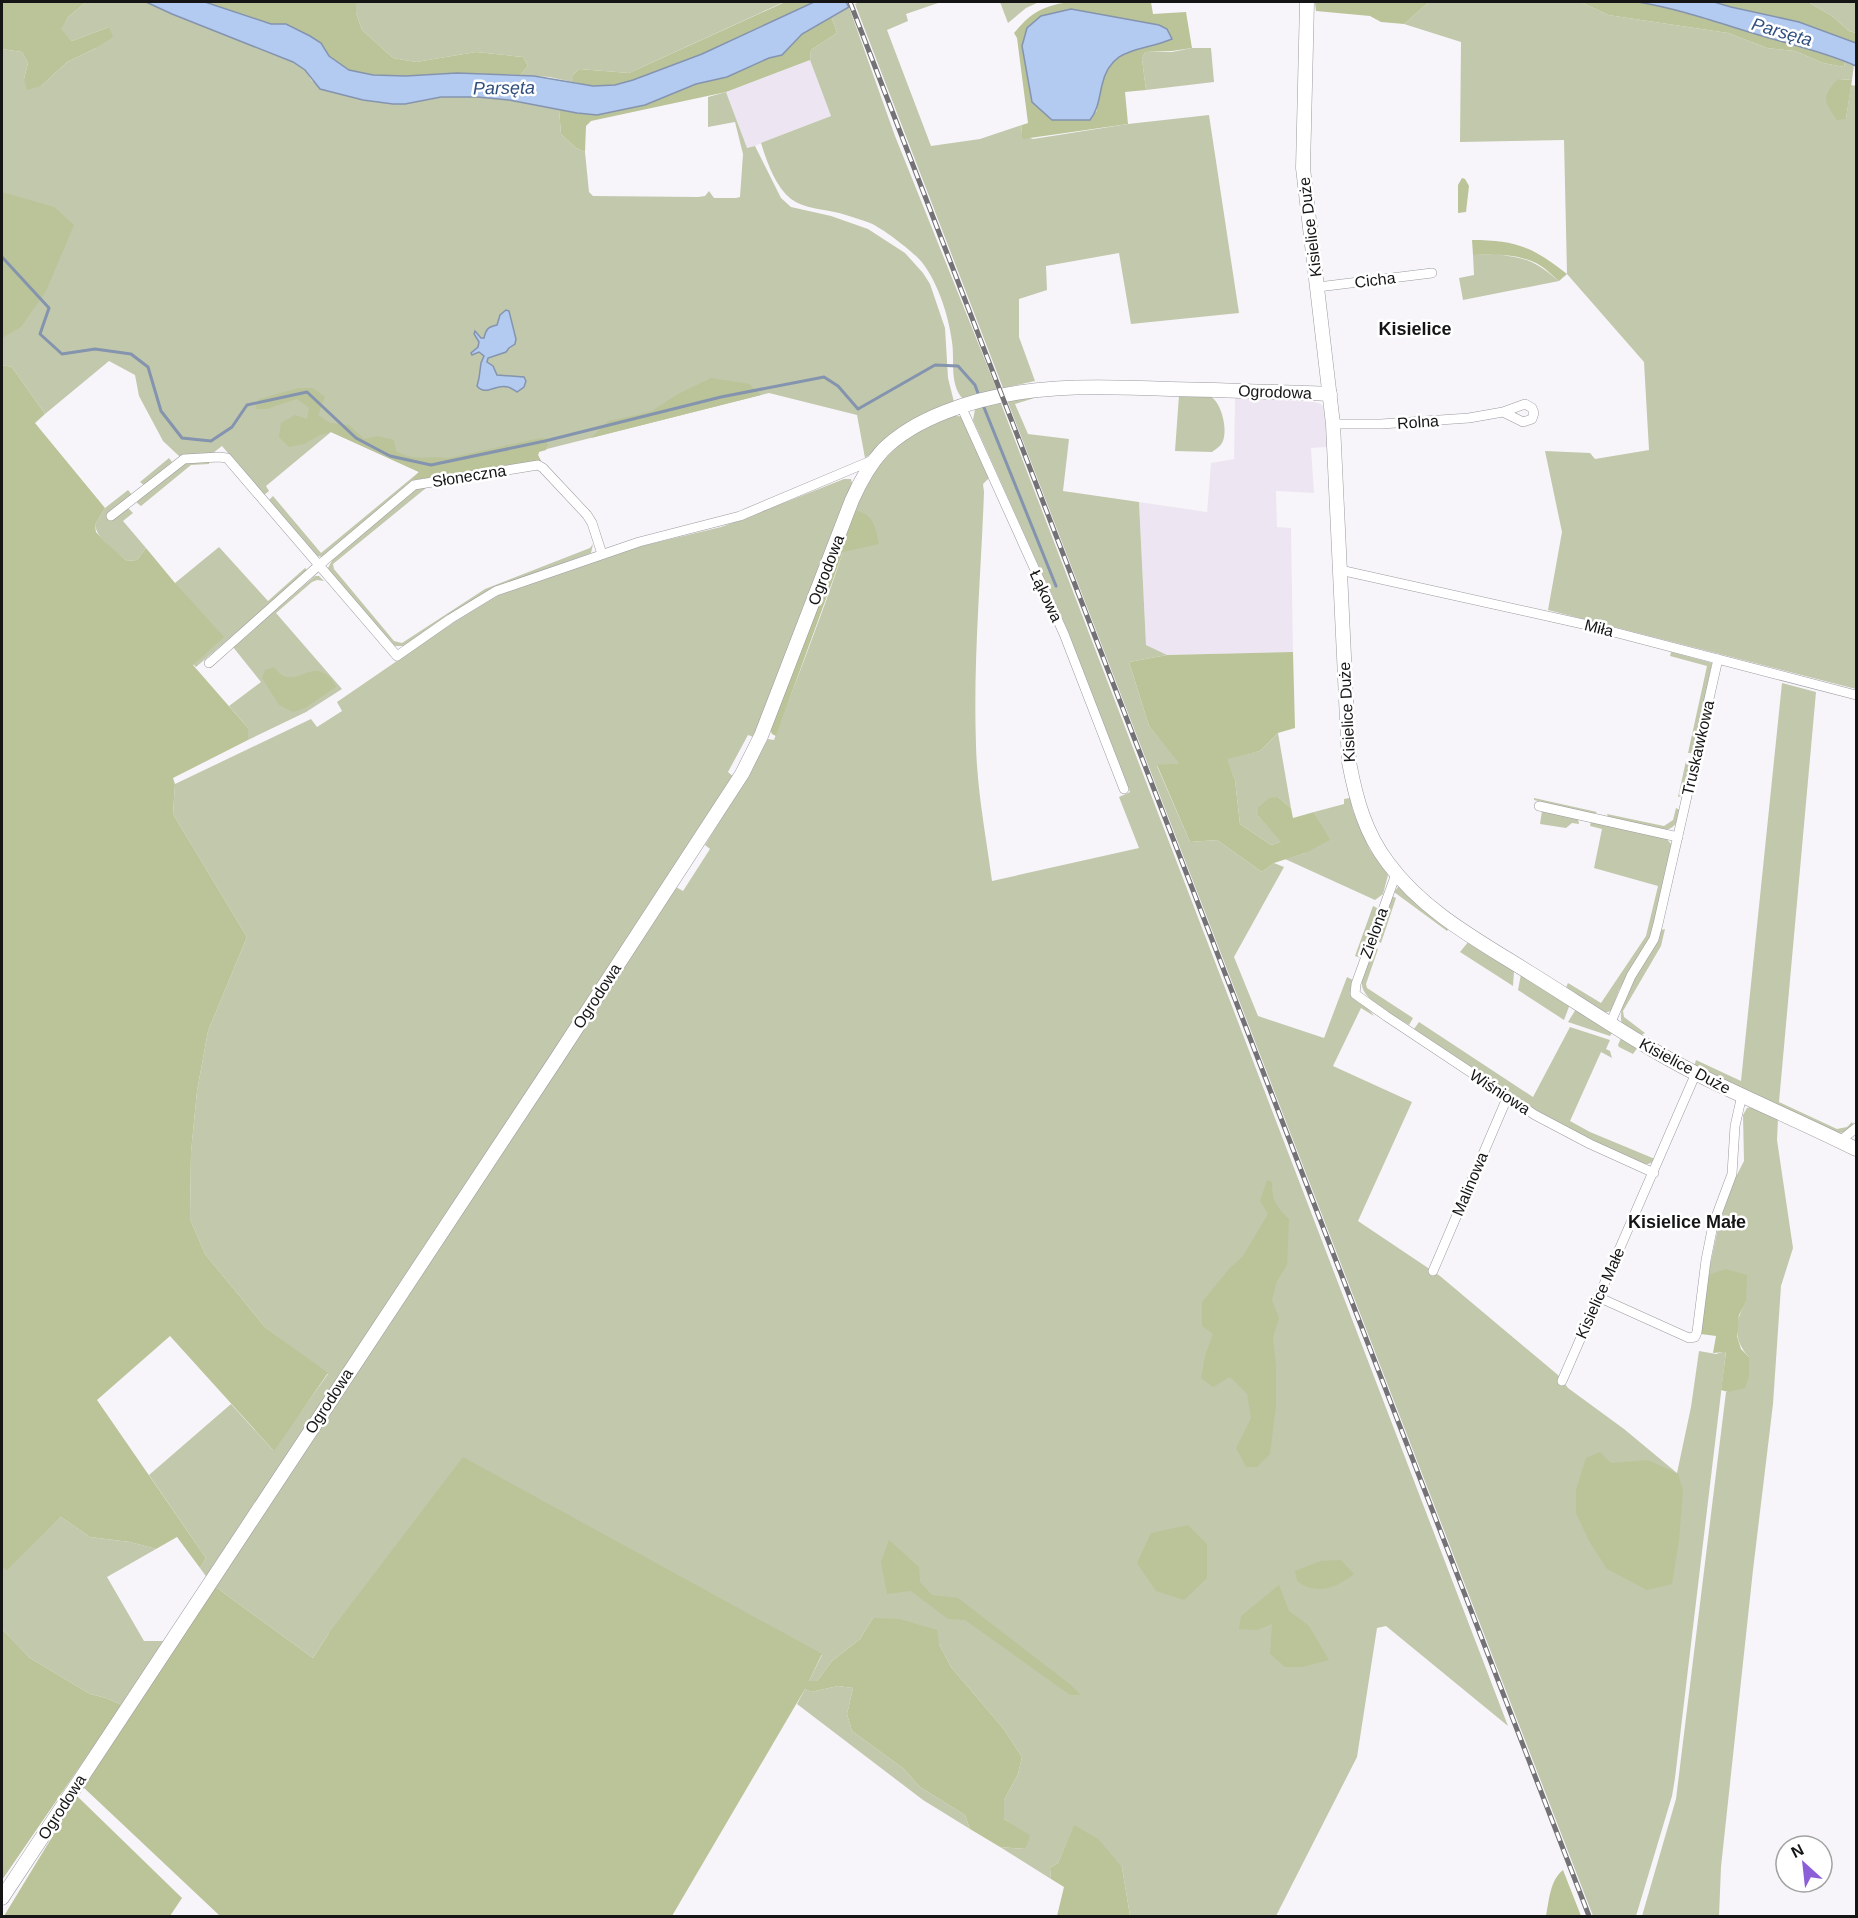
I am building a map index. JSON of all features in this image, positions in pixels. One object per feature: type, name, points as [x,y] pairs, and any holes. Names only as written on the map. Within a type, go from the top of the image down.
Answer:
[{"type":"street","name":"Kisielice Duże","points":[[1307,2],[1303,168],[1333,424],[1349,762],[1364,820],[1378,848],[1396,874],[1417,896],[1442,916],[1610,1024],[1696,1073],[1857,1149]]},
{"type":"street","name":"Cicha","points":[[1318,287],[1432,273]]},
{"type":"street","name":"Ogrodowa","points":[[2,1898],[742,774],[761,736],[852,500],[862,478],[874,460],[890,444],[928,419],[962,406],[1007,394],[1080,387],[1330,394]]},
{"type":"street","name":"Łąkowa","points":[[962,406],[1064,634],[1124,789]]},
{"type":"street","name":"Rolna","points":[[1333,424],[1425,422],[1503,412]]},
{"type":"street","points":[[111,516],[183,459],[219,456],[227,458],[397,656],[450,619],[496,591],[602,554],[661,536],[741,516],[874,460]]},
{"type":"street","name":"Słoneczna","points":[[209,663],[414,485],[538,465],[587,515],[602,554]]},
{"type":"street","name":"Miła","points":[[1340,570],[1583,624],[1857,695]]},
{"type":"street","name":"Truskawkowa","points":[[1610,1024],[1632,976],[1654,939],[1718,659]]},
{"type":"street","points":[[1539,806],[1678,837]]},
{"type":"street","name":"Zielona","points":[[1356,994],[1356,984],[1396,874]]},
{"type":"street","name":"Wiśniowa","points":[[1356,994],[1507,1098],[1579,1139],[1654,1173]]},
{"type":"street","name":"Kisielice Małe","points":[[1562,1381],[1696,1073]]},
{"type":"street","points":[[1598,1297],[1689,1338],[1695,1337],[1713,1225],[1732,1174],[1736,1126],[1742,1095]]},
{"type":"street","name":"Malinowa","points":[[1432,1271],[1507,1098]]},
{"type":"street","points":[[1840,1141],[1857,1128]]},
{"type":"shaded area","points":[[810,60],[831,116],[747,149],[726,92]]},
{"type":"shaded area","points":[[1235,396],[1314,402],[1321,404],[1326,412],[1328,447],[1311,448],[1314,493],[1276,491],[1277,527],[1291,528],[1293,652],[1167,655],[1146,645],[1139,502],[1207,512],[1211,463],[1234,459]]},
{"type":"green space","points":[[2,2],[86,2],[68,17],[61,29],[72,41],[109,27],[113,37],[67,62],[41,86],[27,90],[24,79],[28,63],[22,52],[2,49]]},
{"type":"green space","points":[[86,2],[146,2],[293,62],[305,70],[312,81],[363,100],[405,104],[441,97],[477,97],[559,109],[561,134],[576,148],[585,152],[589,192],[593,196],[698,197],[705,196],[709,191],[714,198],[740,197],[743,154],[735,122],[708,127],[708,97],[726,92],[747,148],[755,146],[781,198],[791,207],[831,216],[868,229],[905,253],[923,273],[930,284],[945,328],[948,378],[954,402],[865,458],[857,415],[769,393],[539,451],[541,461],[414,480],[325,555],[317,556],[269,500],[273,496],[321,553],[419,472],[331,432],[266,486],[269,491],[264,495],[222,446],[213,453],[179,456],[163,441],[139,396],[135,375],[109,361],[45,414],[12,367],[2,365],[2,49],[22,52],[28,63],[24,79],[41,86],[67,62],[96,48],[109,27],[72,41],[60,29],[68,17]]},
{"type":"green space","points":[[205,2],[356,2],[356,13],[362,30],[393,58],[416,62],[476,52],[523,57],[528,66],[520,75],[457,73],[373,75],[349,70],[329,56],[320,43],[286,24],[271,24]]},
{"type":"green space","points":[[356,2],[784,2],[629,73],[579,69],[573,75],[573,82],[549,77],[520,75],[528,66],[523,57],[476,52],[416,62],[393,58],[362,30],[356,13]]},
{"type":"green space","points":[[785,2],[814,2],[702,54],[633,80],[615,85],[593,86],[573,82],[573,75],[579,69],[629,73]]},
{"type":"green space","points":[[859,2],[941,2],[906,14],[908,21],[887,30],[931,146],[980,139],[1022,125],[1021,135],[1033,139],[1128,124],[1209,115],[1239,313],[1131,324],[1119,253],[1046,266],[1047,290],[1019,299],[1019,337],[1035,381],[1003,388],[855,4]]},
{"type":"green space","points":[[1000,2],[1039,2],[1026,8],[1008,23]]},
{"type":"green space","points":[[1068,2],[1151,2],[1153,14],[1186,12],[1192,48],[1145,52],[1142,59],[1146,90],[1125,92],[1128,124],[1023,139],[1022,125],[1028,123],[1017,38],[1014,33],[1026,20],[1044,8]],"holes":[[[1071,9],[1159,25],[1165,42],[1129,51],[1111,62],[1103,80],[1096,113]]]},
{"type":"green space","points":[[1315,2],[1429,2],[1404,24],[1381,22],[1370,16],[1316,11]]},
{"type":"green space","points":[[1429,2],[1581,2],[1608,15],[1728,33],[1767,48],[1795,51],[1823,63],[1844,67],[1845,62],[1854,65],[1852,80],[1838,79],[1846,119],[1851,85],[1856,86],[1856,689],[1548,610],[1562,532],[1545,451],[1590,453],[1595,459],[1649,450],[1644,362],[1567,274],[1564,140],[1460,142],[1461,42],[1404,24]]},
{"type":"green space","points":[[1581,2],[1638,2],[1666,6],[1811,49],[1845,62],[1844,67],[1823,63],[1795,51],[1767,48],[1728,33],[1608,15]]},
{"type":"green space","points":[[1714,2],[1808,2],[1832,16],[1849,31],[1856,33],[1856,43],[1799,22]]},
{"type":"green space","points":[[1808,2],[1856,2],[1856,33],[1849,31],[1832,16]]},
{"type":"green space","points":[[849,7],[895,136],[997,390],[963,399],[959,393],[954,379],[952,342],[945,309],[936,286],[918,258],[895,239],[870,223],[839,213],[808,207],[791,199],[776,181],[769,166],[761,143],[831,116],[810,60],[811,50],[837,33],[831,16]]},
{"type":"green space","points":[[831,16],[837,33],[811,50],[810,60],[726,92],[591,121],[586,126],[585,152],[576,148],[561,134],[559,109],[597,115],[613,112],[645,105],[696,84],[727,77],[769,58],[782,55],[802,34]]},
{"type":"green space","points":[[1192,48],[1211,48],[1214,82],[1146,90],[1142,59],[1145,52],[1172,52]]},
{"type":"green space","points":[[1838,79],[1852,80],[1846,119],[1837,120],[1826,99],[1829,90]]},
{"type":"green space","points":[[1462,178],[1469,186],[1466,212],[1458,213],[1458,185]]},
{"type":"green space","points":[[2,192],[54,207],[74,225],[46,291],[21,327],[2,338]]},
{"type":"green space","points":[[1472,240],[1487,240],[1523,247],[1544,257],[1567,274],[1559,281],[1529,260],[1505,255],[1473,255]]},
{"type":"green space","points":[[1496,254],[1530,262],[1559,281],[1463,300],[1459,278],[1474,275],[1473,255]]},
{"type":"green space","points":[[2,365],[12,367],[45,414],[35,423],[105,508],[95,525],[96,532],[127,561],[137,560],[146,548],[224,637],[193,665],[248,728],[248,740],[173,778],[175,784],[173,814],[247,937],[208,1031],[197,1091],[191,1152],[190,1219],[205,1254],[265,1327],[328,1373],[274,1451],[170,1336],[97,1400],[206,1558],[200,1568],[177,1537],[156,1549],[130,1542],[90,1537],[61,1517],[7,1570],[2,1568]]},
{"type":"green space","points":[[711,378],[749,384],[761,395],[591,438],[608,421],[650,412],[678,394]]},
{"type":"green space","points":[[298,388],[313,388],[325,397],[318,415],[330,423],[349,425],[364,439],[378,436],[394,440],[396,451],[409,456],[449,458],[540,438],[545,438],[548,445],[546,450],[539,452],[541,461],[411,480],[419,472],[331,432],[304,444],[289,447],[279,437],[281,423],[295,415],[307,419],[309,408],[297,399],[267,409],[255,409],[259,399]]},
{"type":"green space","points":[[1047,394],[1015,404],[1028,434],[1069,439],[1063,491],[1139,502],[1146,645],[1167,655],[1129,662],[1149,726],[1180,763],[1157,766],[1190,842],[1217,840],[1262,872],[1274,863],[1284,867],[1234,957],[1258,1016],[1324,1038],[1347,977],[1353,980],[1351,994],[1353,998],[1374,1016],[1361,1008],[1333,1066],[1412,1102],[1358,1221],[1440,1276],[1558,1375],[1568,1388],[1624,1429],[1677,1473],[1691,1407],[1699,1351],[1716,1354],[1726,1351],[1675,1778],[1672,1796],[1636,1916],[1593,1916],[1007,400]]},
{"type":"green space","points":[[1179,395],[1209,396],[1217,403],[1225,429],[1223,441],[1212,452],[1175,451]]},
{"type":"green space","points":[[1000,401],[1508,1726],[1386,1626],[1377,1628],[1357,1757],[1276,1916],[1130,1916],[1122,1867],[1074,1826],[1058,1863],[1050,1868],[1051,1879],[1000,1847],[1026,1849],[1029,1835],[1004,1819],[1004,1800],[1018,1774],[1022,1757],[1003,1728],[951,1667],[939,1644],[873,1618],[860,1639],[832,1661],[817,1681],[809,1681],[822,1655],[329,1633],[313,1658],[213,1585],[676,887],[683,891],[710,849],[705,845],[766,742],[768,739],[774,740],[835,576],[863,487],[875,469],[897,447],[938,420],[951,416],[963,417],[989,478],[983,484],[975,713],[978,779],[992,881],[1139,848],[1119,797],[1130,792],[1067,629],[973,420],[975,409]]},
{"type":"green space","points":[[169,458],[172,462],[144,485],[140,482]]},
{"type":"green space","points":[[209,461],[209,464],[191,465],[141,506],[137,503],[138,499],[184,462]]},
{"type":"green space","points":[[844,479],[851,479],[853,487],[756,738],[748,735],[728,772],[734,777],[208,1579],[200,1568],[206,1558],[149,1475],[231,1404],[273,1450],[328,1374],[265,1327],[205,1254],[190,1219],[191,1152],[197,1091],[208,1031],[247,937],[173,814],[175,784],[311,719],[317,727],[342,711],[337,702],[448,626],[499,595],[546,576],[629,549],[721,527]]},
{"type":"green space","points":[[435,485],[426,488],[333,564],[334,569],[394,641],[402,643],[485,589],[590,548],[593,544],[591,553],[491,589],[405,646],[395,646],[328,568],[334,557],[410,493],[416,489]]},
{"type":"green space","points":[[128,490],[132,495],[107,517],[110,521],[126,509],[133,513],[123,521],[146,548],[137,560],[127,561],[104,541],[95,525],[105,508]]},
{"type":"green space","points":[[855,510],[867,515],[873,522],[879,544],[843,552],[776,736],[770,729]]},
{"type":"green space","points":[[219,547],[268,601],[305,568],[308,571],[196,667],[193,664],[175,583]]},
{"type":"green space","points":[[315,576],[319,576],[324,581],[312,582],[276,613],[342,689],[306,712],[248,740],[248,728],[229,706],[261,682],[233,647]]},
{"type":"green space","points":[[1293,652],[1295,728],[1278,733],[1260,751],[1227,759],[1235,780],[1240,824],[1271,845],[1281,842],[1258,816],[1258,808],[1269,798],[1278,797],[1291,808],[1293,818],[1314,812],[1330,840],[1305,853],[1274,863],[1262,872],[1217,840],[1190,842],[1157,765],[1179,763],[1149,726],[1129,662],[1167,655]]},
{"type":"green space","points":[[1671,652],[1712,663],[1693,753],[1688,753],[1707,666],[1670,656]]},
{"type":"green space","points":[[274,667],[287,677],[320,671],[330,677],[336,687],[305,708],[293,712],[279,705],[262,678],[265,670]]},
{"type":"green space","points":[[1782,683],[1816,692],[1779,1102],[1837,1129],[1847,1127],[1852,1122],[1853,1124],[1845,1132],[1840,1133],[1835,1133],[1694,1067],[1696,1060],[1741,1081]]},
{"type":"green space","points":[[1278,733],[1291,808],[1278,797],[1258,816],[1282,842],[1271,845],[1240,824],[1235,780],[1226,758],[1260,751]]},
{"type":"green space","points":[[1686,761],[1690,765],[1684,795],[1678,797]]},
{"type":"green space","points":[[1350,798],[1353,811],[1370,850],[1388,875],[1383,894],[1375,900],[1285,859],[1305,853],[1320,823],[1314,812],[1344,804],[1344,799]]},
{"type":"green space","points":[[1534,798],[1597,812],[1594,814],[1534,800]]},
{"type":"green space","points":[[1676,808],[1680,810],[1679,817],[1673,827],[1666,830],[1608,817],[1607,814],[1664,826],[1673,820]]},
{"type":"green space","points":[[1542,811],[1578,818],[1579,824],[1572,823],[1566,828],[1540,824]]},
{"type":"green space","points":[[1591,821],[1665,837],[1671,844],[1652,934],[1619,990],[1611,1011],[1604,1013],[1565,990],[1568,983],[1601,1003],[1646,936],[1658,886],[1594,868],[1602,829],[1590,826]]},
{"type":"green space","points":[[1401,887],[1416,904],[1449,928],[1447,931],[1394,892]]},
{"type":"green space","points":[[1392,896],[1396,898],[1381,943],[1376,940]]},
{"type":"green space","points":[[1373,906],[1379,909],[1361,958],[1355,956]]},
{"type":"green space","points":[[1665,929],[1661,946],[1623,1011],[1624,1017],[1645,1033],[1639,1036],[1622,1025],[1623,1002],[1661,930]]},
{"type":"green space","points":[[1469,941],[1514,971],[1513,986],[1460,952]]},
{"type":"green space","points":[[1373,947],[1378,949],[1366,984],[1367,988],[1413,1018],[1409,1025],[1381,1008],[1364,991],[1363,976]]},
{"type":"green space","points":[[1521,974],[1570,1004],[1564,1020],[1518,990]]},
{"type":"green space","points":[[1576,1009],[1610,1030],[1612,1033],[1610,1036],[1568,1022]]},
{"type":"green space","points":[[1419,1022],[1533,1097],[1570,1027],[1610,1040],[1606,1049],[1610,1051],[1612,1058],[1601,1052],[1570,1121],[1590,1132],[1655,1159],[1648,1164],[1633,1160],[1538,1112],[1414,1029]]},
{"type":"green space","points":[[1621,1038],[1638,1047],[1633,1054],[1619,1047]]},
{"type":"green space","points":[[1756,1106],[1778,1118],[1777,1140],[1793,1248],[1781,1286],[1773,1404],[1721,1867],[1719,1916],[1642,1916],[1676,1799],[1726,1392],[1749,1357],[1740,1344],[1737,1331],[1739,1317],[1746,1302],[1708,1275],[1724,1200],[1744,1161],[1743,1115],[1747,1108]]},
{"type":"green space","points":[[1267,1180],[1272,1182],[1276,1203],[1289,1219],[1287,1265],[1277,1281],[1272,1300],[1279,1318],[1273,1337],[1276,1406],[1270,1454],[1257,1467],[1246,1467],[1236,1448],[1251,1418],[1247,1394],[1230,1377],[1213,1387],[1201,1378],[1205,1356],[1213,1334],[1202,1326],[1202,1302],[1229,1269],[1243,1256],[1268,1214],[1260,1201]]},
{"type":"green space","points":[[1726,1269],[1747,1275],[1746,1302],[1739,1315],[1737,1336],[1741,1349],[1749,1357],[1749,1376],[1745,1388],[1728,1392],[1721,1390],[1726,1352],[1713,1353],[1716,1336],[1701,1334],[1708,1275]]},
{"type":"green space","points":[[1600,1452],[1611,1463],[1648,1460],[1678,1474],[1683,1491],[1672,1584],[1647,1590],[1607,1569],[1589,1541],[1576,1513],[1576,1490],[1586,1458]]},
{"type":"green space","points":[[463,1457],[822,1654],[809,1681],[817,1681],[832,1661],[860,1639],[873,1618],[899,1619],[937,1630],[939,1644],[951,1667],[1003,1728],[1022,1757],[1018,1774],[1004,1800],[1004,1819],[1030,1835],[1026,1849],[1000,1847],[970,1829],[965,1815],[920,1787],[904,1769],[852,1731],[847,1714],[853,1688],[838,1686],[811,1692],[805,1689],[672,1916],[220,1916],[82,1786],[213,1585],[313,1658],[329,1633]]},
{"type":"green space","points":[[61,1517],[90,1537],[130,1542],[156,1549],[107,1577],[144,1641],[167,1641],[122,1705],[90,1694],[30,1658],[2,1629],[2,1568],[7,1569]]},
{"type":"green space","points":[[1188,1525],[1207,1544],[1207,1578],[1184,1600],[1156,1591],[1137,1563],[1151,1533]]},
{"type":"green space","points":[[889,1540],[919,1567],[920,1582],[932,1595],[958,1598],[1081,1695],[1070,1695],[965,1620],[948,1619],[911,1591],[887,1594],[881,1562]]},
{"type":"green space","points":[[1341,1560],[1354,1574],[1340,1583],[1319,1589],[1304,1586],[1297,1581],[1295,1571],[1321,1561]]},
{"type":"green space","points":[[1279,1585],[1289,1611],[1309,1626],[1329,1660],[1302,1667],[1285,1667],[1270,1654],[1272,1624],[1257,1630],[1239,1629],[1241,1616]]},
{"type":"green space","points":[[2,1629],[30,1658],[90,1694],[122,1705],[2,1880]]},
{"type":"green space","points":[[838,1686],[853,1688],[847,1714],[852,1731],[904,1769],[920,1787],[965,1815],[970,1829],[923,1800],[797,1704],[805,1689],[811,1692]]},
{"type":"green space","points":[[77,1796],[182,1898],[170,1916],[4,1916]]},
{"type":"green space","points":[[1074,1825],[1098,1839],[1122,1867],[1130,1916],[1057,1916],[1064,1887],[1051,1879],[1050,1868],[1058,1863]]},
{"type":"green space","points":[[1563,1870],[1581,1916],[1546,1916],[1555,1879]]},
{"type":"water","name":"Parsęta","points":[[146,2],[205,2],[271,24],[286,24],[321,43],[329,56],[349,70],[373,75],[457,73],[534,76],[593,86],[615,85],[633,80],[702,54],[814,2],[846,2],[849,7],[802,34],[782,55],[769,58],[727,77],[696,84],[645,105],[597,115],[477,97],[441,97],[405,104],[363,100],[320,89],[305,70],[293,62]]},
{"type":"water","name":"Parsęta","points":[[1638,2],[1714,2],[1799,22],[1856,43],[1856,66],[1669,8]]},
{"type":"water","points":[[1071,9],[1159,25],[1167,29],[1172,39],[1120,56],[1106,72],[1097,108],[1090,120],[1052,120],[1032,102],[1022,46],[1027,28],[1041,16]]},
{"type":"water","points":[[506,310],[509,311],[516,339],[515,344],[506,352],[488,358],[487,362],[493,366],[497,375],[524,377],[526,381],[524,387],[517,392],[504,386],[488,390],[480,389],[477,386],[484,356],[479,352],[472,355],[471,353],[478,347],[479,342],[474,334],[475,331],[481,338],[484,338],[487,330],[497,325],[500,315]]},
{"type":"waterway","points":[[2,257],[49,308],[40,334],[62,354],[95,349],[131,354],[148,367],[161,411],[182,438],[211,441],[232,427],[247,405],[307,392],[356,438],[390,456],[431,465],[545,441],[721,397],[824,377],[838,386],[858,409],[935,365],[958,366],[975,385],[979,396]]},
{"type":"waterway","points":[[983,405],[1056,586]]},
{"type":"railway","points":[[850,2],[1589,1916]]},
{"type":"district","name":"Kisielice","points":[[1415,329]]},
{"type":"district","name":"Kisielice Małe","points":[[1687,1222]]}]
